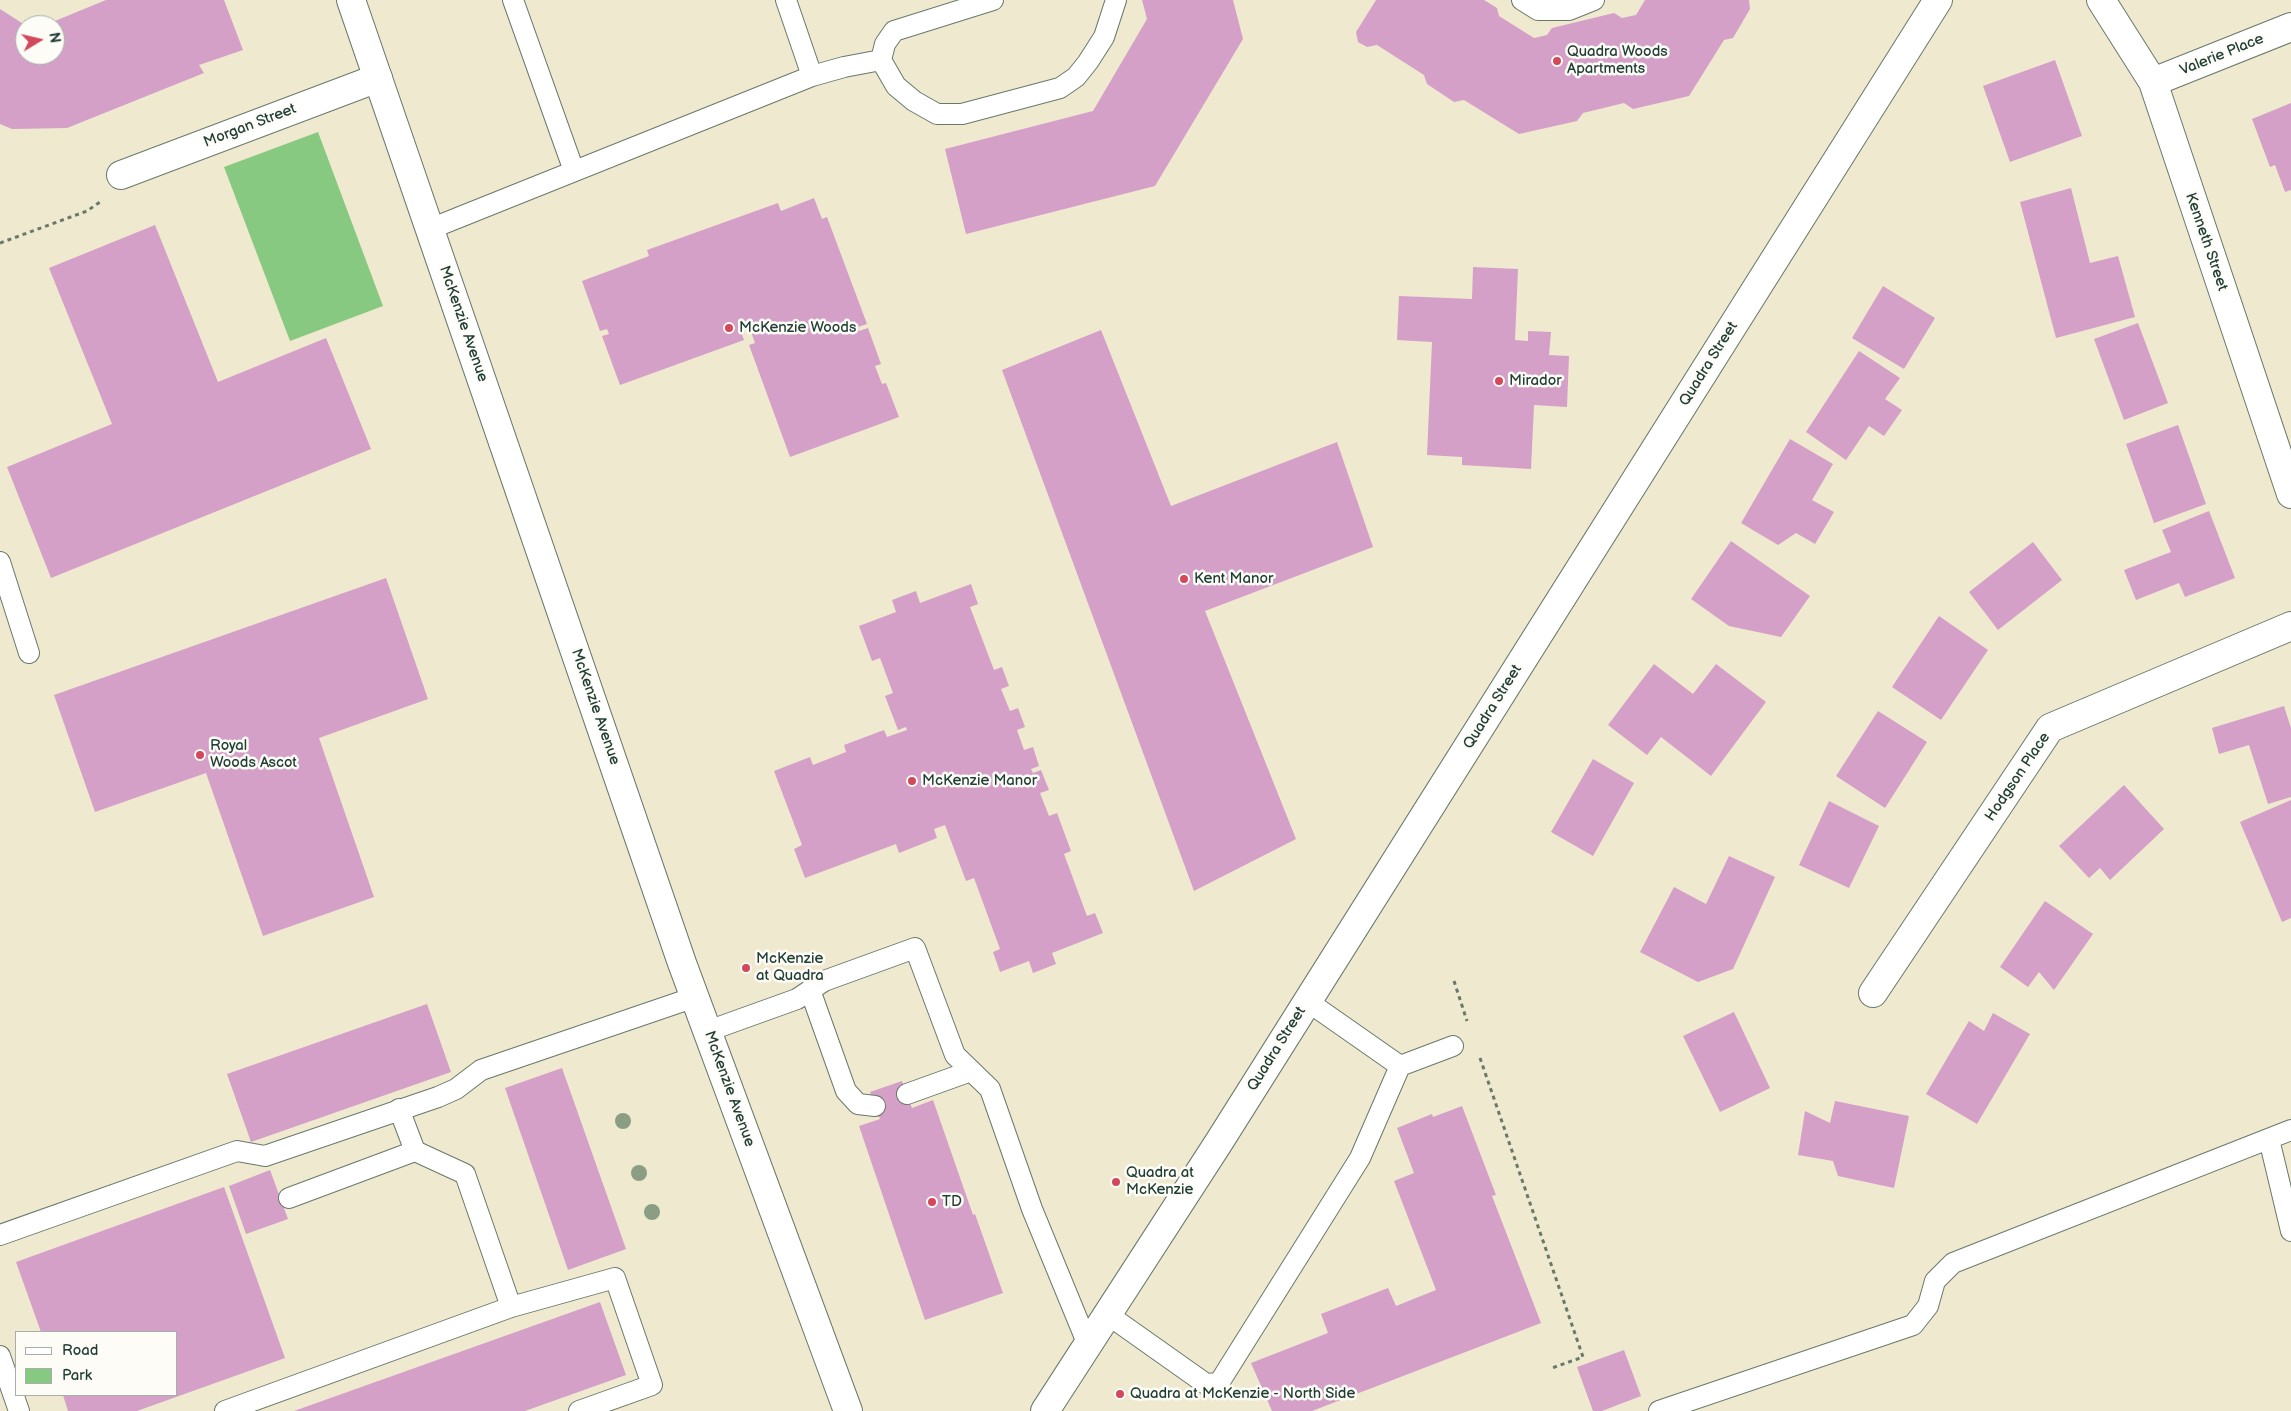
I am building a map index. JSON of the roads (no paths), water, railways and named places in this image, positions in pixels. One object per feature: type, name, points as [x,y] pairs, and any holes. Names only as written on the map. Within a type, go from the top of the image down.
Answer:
[{"type":"main road","name":"McKenzie Avenue","points":[[350,0],[695,998],[848,1411]]},
{"type":"main road","name":"Kenneth Street","points":[[2101,0],[2153,82],[2291,494]]},
{"type":"main road","name":"Quadra Street","points":[[1045,1411],[1307,1001],[1929,3]]},
{"type":"main road","name":"Valerie Place","points":[[2153,82],[2291,27]]},
{"type":"main road","name":"Morgan Street","points":[[121,175],[378,78]]},
{"type":"main road","name":"Hodgson Place","points":[[1874,993],[2050,728],[2291,626]]},
{"type":"lane","points":[[513,0],[574,171]]},
{"type":"lane","points":[[786,0],[812,76]]},
{"type":"lane","points":[[993,0],[894,31],[885,44],[881,60],[896,86],[914,101],[937,114],[962,114],[1060,88],[1076,77],[1104,36],[1116,0]]},
{"type":"lane","points":[[1522,0],[1538,10],[1569,10],[1594,0]]},
{"type":"lane","points":[[430,229],[812,76],[844,67],[881,60]]},
{"type":"lane","points":[[0,562],[29,653]]},
{"type":"lane","points":[[708,1031],[797,998],[824,981],[915,948],[955,1055],[990,1088],[1032,1208],[1088,1345]]},
{"type":"lane","points":[[810,990],[846,1091],[858,1104],[875,1106]]},
{"type":"lane","points":[[0,1235],[237,1152],[265,1156],[456,1089],[481,1070],[695,998]]},
{"type":"lane","points":[[1307,1001],[1400,1066]]},
{"type":"lane","points":[[1107,1314],[1206,1384],[1219,1383],[1360,1158],[1400,1066],[1453,1046]]},
{"type":"lane","points":[[907,1094],[971,1071]]},
{"type":"lane","points":[[399,1109],[415,1151],[465,1174],[511,1307]]},
{"type":"lane","points":[[1659,1411],[1913,1325],[1928,1306],[1934,1281],[1953,1263],[2291,1130]]},
{"type":"lane","points":[[2269,1139],[2291,1231]]},
{"type":"lane","points":[[288,1198],[415,1151]]},
{"type":"lane","points":[[226,1411],[511,1307],[615,1278],[652,1386],[579,1411]]},
{"type":"lane","points":[[0,1356],[19,1411]]},
{"type":"place","name":"Quadra Woods Apartments","points":[[1557,61]]},
{"type":"place","name":"McKenzie Woods","points":[[729,328]]},
{"type":"place","name":"Mirador","points":[[1499,381]]},
{"type":"place","name":"Kent Manor","points":[[1184,579]]},
{"type":"place","name":"Royal Woods Ascot","points":[[200,755]]},
{"type":"place","name":"McKenzie Manor","points":[[912,781]]},
{"type":"place","name":"McKenzie at Quadra","points":[[746,968]]},
{"type":"place","name":"Quadra at McKenzie","points":[[1116,1182]]},
{"type":"place","name":"TD","points":[[932,1202]]},
{"type":"place","name":"Quadra at McKenzie - North Side","points":[[1120,1394]]}]
